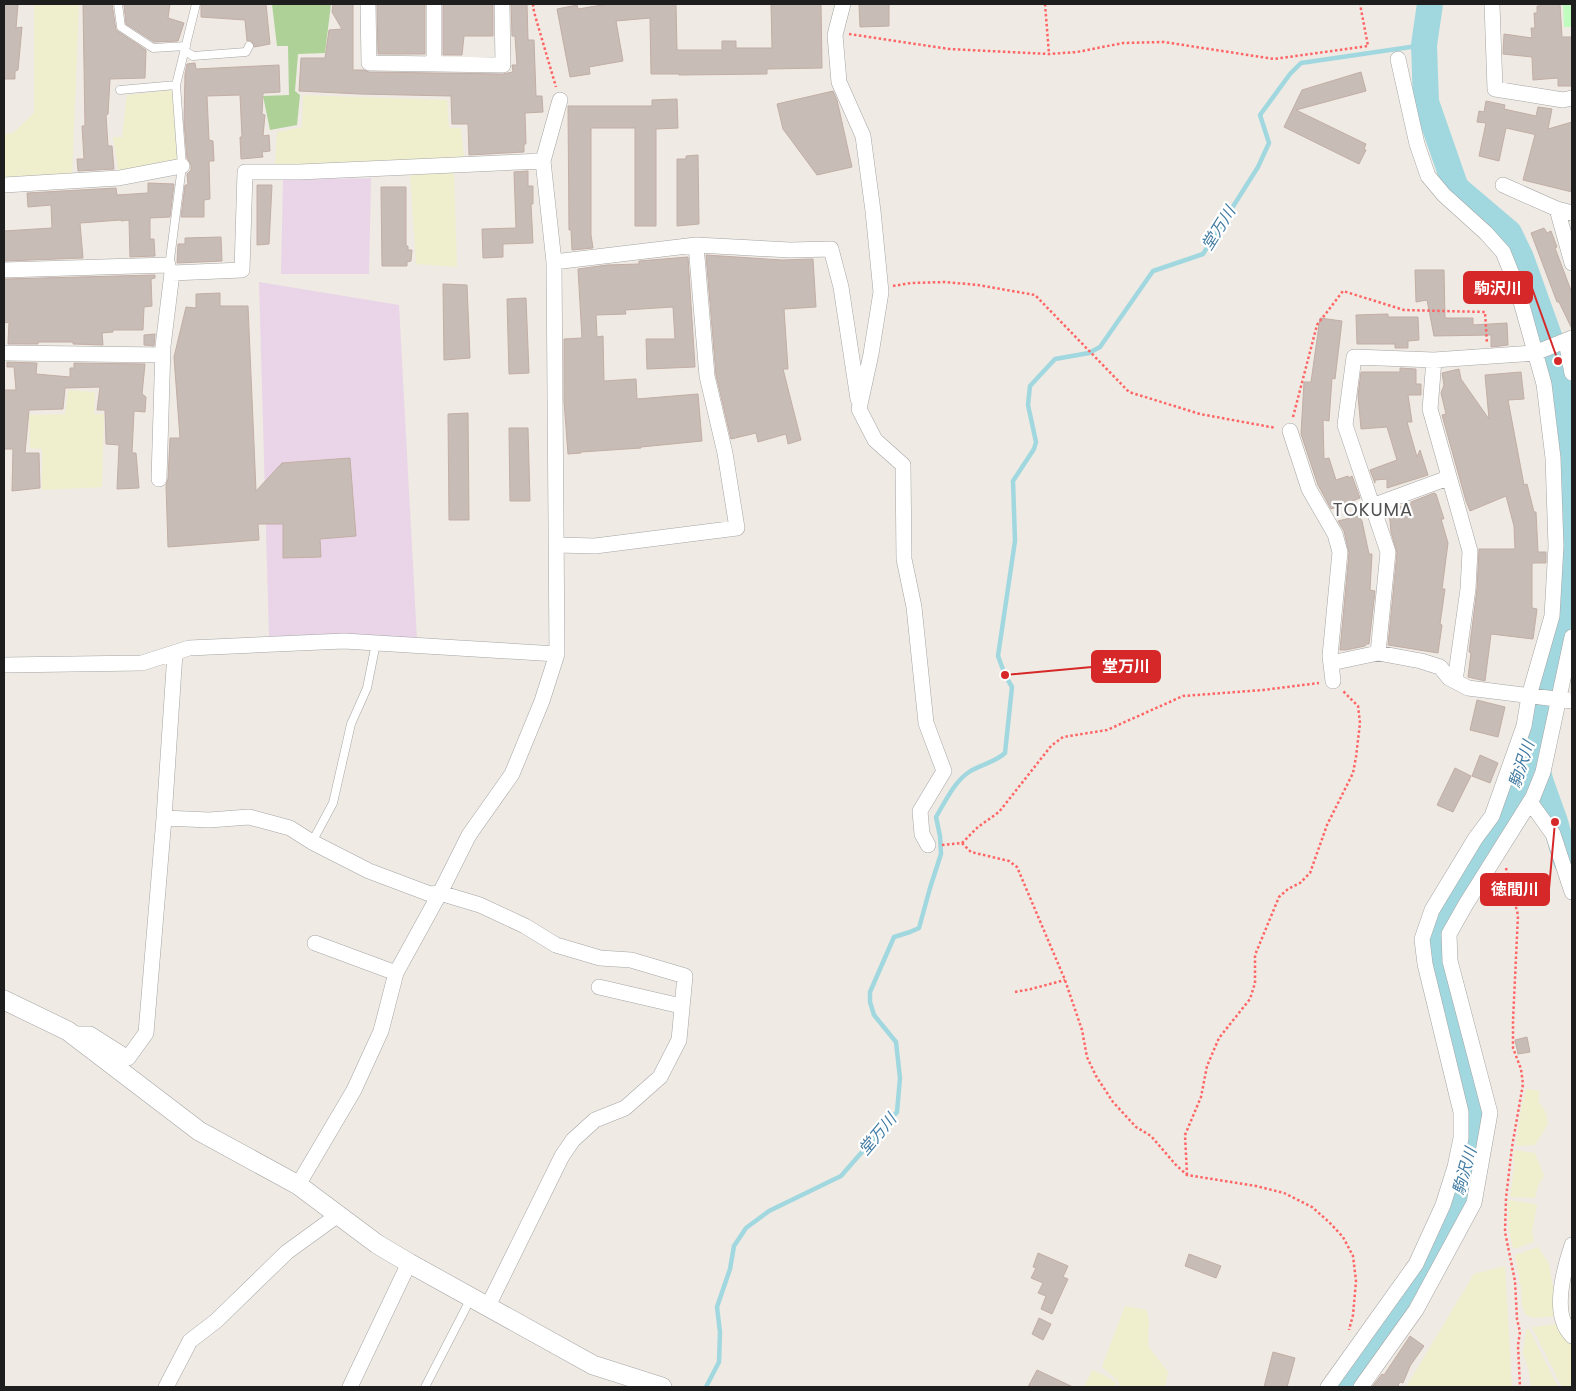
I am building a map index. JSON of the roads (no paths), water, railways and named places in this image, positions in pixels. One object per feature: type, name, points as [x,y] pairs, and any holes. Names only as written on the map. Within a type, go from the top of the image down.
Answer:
[{"type":"street","points":[[368,4],[369,63],[502,65],[502,4]]},
{"type":"street","points":[[434,4],[434,64]]},
{"type":"street","points":[[843,4],[836,32],[839,82],[863,136],[881,292],[871,354],[859,409]]},
{"type":"street","points":[[1492,4],[1495,89],[1563,100],[1572,98]]},
{"type":"street","points":[[1328,1387],[1416,1264],[1443,1205],[1455,1167],[1460,1138],[1461,1112],[1425,964],[1422,939],[1432,910],[1492,816],[1524,726],[1552,616],[1556,546],[1553,458],[1544,384],[1538,352],[1516,284],[1503,252],[1486,233],[1444,195],[1428,176],[1418,144],[1398,59]]},
{"type":"street","points":[[298,1185],[354,1090],[381,1030],[396,973],[469,835],[512,774],[542,701],[557,654],[554,262],[543,160],[560,100]]},
{"type":"street","points":[[4,270],[242,270],[245,172],[299,172],[543,160]]},
{"type":"street","points":[[4,185],[120,178],[182,166]]},
{"type":"street","points":[[1503,186],[1557,209],[1572,213]]},
{"type":"street","points":[[1557,209],[1572,263]]},
{"type":"street","points":[[554,262],[696,245],[790,250],[831,249],[841,287],[859,409],[875,440],[903,465],[904,559],[914,607],[926,723],[944,771],[920,811],[922,834],[928,845]]},
{"type":"street","points":[[557,545],[595,546],[737,528],[725,453],[707,376],[696,245]]},
{"type":"street","points":[[159,479],[163,355],[170,269]]},
{"type":"street","points":[[1378,653],[1388,552],[1345,425],[1354,357],[1434,360],[1488,356],[1538,352],[1566,341],[1572,372]]},
{"type":"street","points":[[4,354],[163,355]]},
{"type":"street","points":[[1434,360],[1430,409],[1470,551],[1468,589],[1455,680]]},
{"type":"street","points":[[1290,431],[1309,489],[1335,534],[1340,552],[1330,656],[1333,681]]},
{"type":"street","points":[[1372,506],[1448,478]]},
{"type":"street","points":[[1361,1387],[1416,1310],[1474,1203],[1490,1113],[1450,961],[1449,934],[1532,800],[1542,772],[1562,700],[1572,637]]},
{"type":"street","points":[[4,665],[142,664],[190,648],[344,641],[557,654]]},
{"type":"street","points":[[71,1034],[90,1034],[128,1058],[146,1033],[164,818],[175,653]]},
{"type":"street","points":[[1331,663],[1378,653],[1421,661],[1440,667],[1450,678],[1468,688],[1562,700]]},
{"type":"street","points":[[1532,800],[1553,834],[1572,892]]},
{"type":"street","points":[[164,818],[210,820],[249,817],[290,828],[312,842],[369,871],[430,894],[440,893],[480,905],[516,922],[556,945],[600,958],[631,960],[685,976],[681,1006],[680,1040],[660,1077],[625,1108],[595,1120],[573,1140],[562,1156],[488,1306]]},
{"type":"street","points":[[314,942],[396,973]]},
{"type":"street","points":[[599,988],[681,1006]]},
{"type":"street","points":[[4,1000],[71,1034],[199,1131],[298,1185],[377,1244],[409,1263],[593,1365],[627,1381],[662,1387]]},
{"type":"street","points":[[166,1387],[190,1342],[216,1321],[286,1252],[338,1215]]},
{"type":"street","points":[[1572,1245],[1565,1266],[1560,1302],[1563,1322],[1572,1336]]},
{"type":"street","points":[[350,1387],[409,1263]]},
{"type":"lane","points":[[118,4],[121,27],[154,48],[185,49],[193,56],[246,52],[249,46]]},
{"type":"lane","points":[[170,269],[182,166],[176,85],[196,4]]},
{"type":"lane","points":[[120,90],[176,85]]},
{"type":"lane","points":[[312,842],[333,803],[351,724],[367,688],[376,643]]},
{"type":"lane","points":[[425,1387],[471,1297]]},
{"type":"waterway","name":"駒沢川","points":[[1343,1387],[1426,1271],[1447,1226],[1464,1182],[1477,1126],[1463,1048],[1437,963],[1442,916],[1473,875],[1520,775],[1543,693],[1560,619],[1568,458],[1558,361],[1521,258],[1509,233],[1456,188],[1426,102],[1424,45],[1430,4]]},
{"type":"waterway","name":"堂万川","points":[[706,1387],[719,1362],[720,1332],[717,1307],[730,1269],[734,1246],[746,1228],[769,1211],[841,1176],[897,1112],[900,1078],[896,1042],[874,1015],[870,1002],[870,992],[894,937],[919,928],[941,854],[936,817],[950,793],[964,776],[1005,753],[1012,687],[998,656],[1015,541],[1013,481],[1034,449],[1036,442],[1028,405],[1030,386],[1055,359],[1089,353],[1100,347],[1153,271],[1203,254],[1258,167],[1269,143],[1260,115],[1290,74],[1301,63],[1424,45]]},
{"type":"waterway","points":[[1534,757],[1566,861]]},
{"type":"place","name":"駒沢川","points":[[1558,361]]},
{"type":"place","name":"堂万川","points":[[1005,675]]},
{"type":"place","name":"徳間川","points":[[1555,822]]},
{"type":"district","name":"TOKUMA","points":[[1373,510]]}]
